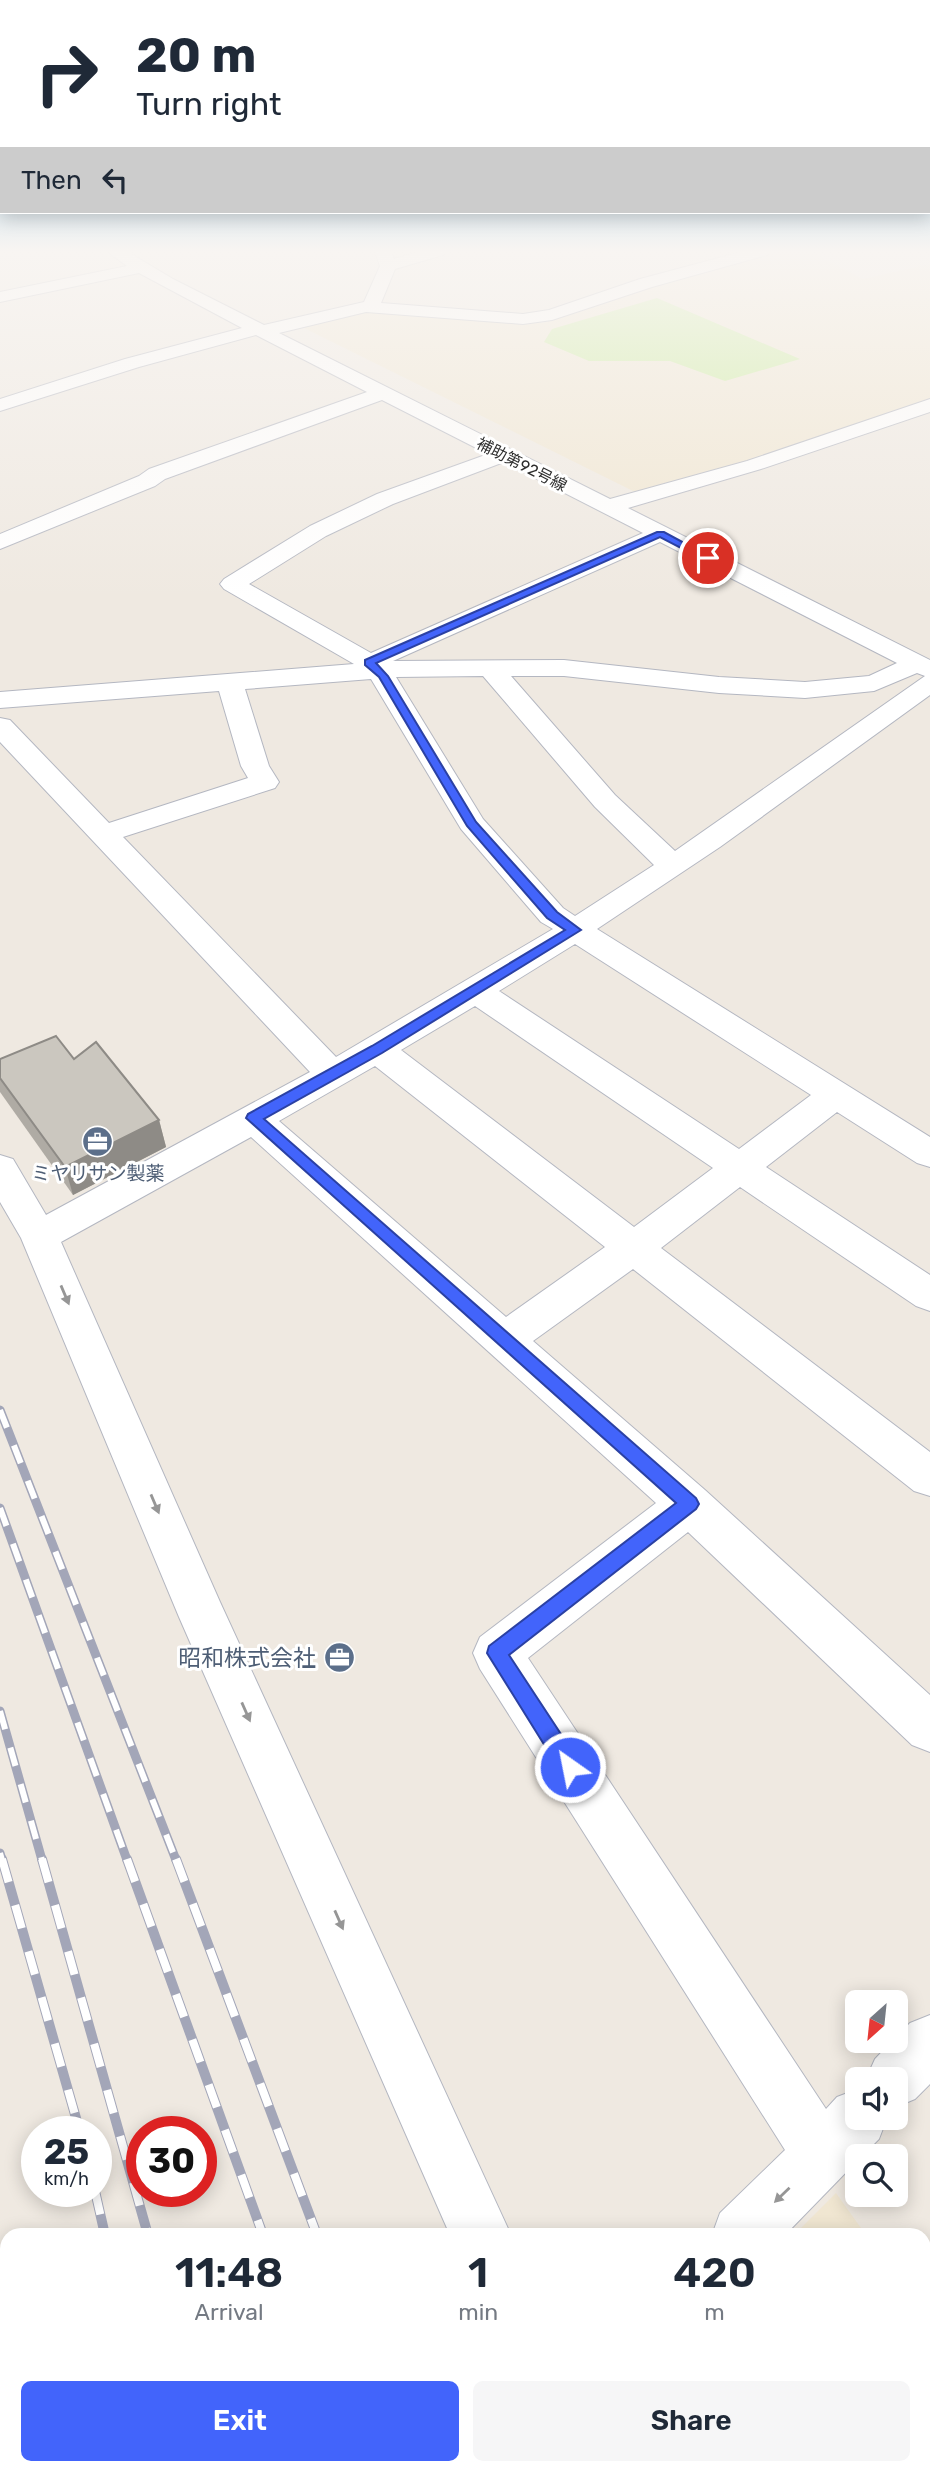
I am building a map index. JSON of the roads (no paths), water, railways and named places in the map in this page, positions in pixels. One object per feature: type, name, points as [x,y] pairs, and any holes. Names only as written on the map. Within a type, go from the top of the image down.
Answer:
[{"type":"street","points":[[0,405],[118,367]]},
{"type":"street","name":"補助第92号線","points":[[333,367],[922,664]]},
{"type":"street","points":[[0,542],[147,481],[157,474],[382,393]]},
{"type":"street","points":[[607,507],[754,465],[930,405]]},
{"type":"street","points":[[504,455],[361,510],[318,531],[232,584],[366,668],[471,823],[552,915],[930,1154]]},
{"type":"street","points":[[366,668],[660,534]]},
{"type":"street","points":[[0,700],[366,668],[564,667],[719,685],[805,690],[874,682],[922,664]]},
{"type":"street","points":[[39,1236],[377,1050],[673,866],[922,664]]},
{"type":"street","points":[[490,668],[605,801],[673,866]]},
{"type":"street","points":[[104,834],[265,782],[255,766],[229,682]]},
{"type":"street","points":[[0,726],[37,768],[104,834],[331,1073]]},
{"type":"street","points":[[474,990],[930,1295]]},
{"type":"street","points":[[377,1050],[930,1477]]},
{"type":"street","points":[[506,1339],[632,1249],[835,1095]]},
{"type":"street","points":[[253,1118],[690,1504],[930,1728]]},
{"type":"street","points":[[0,1169],[39,1236],[209,1630],[478,2228]]},
{"type":"street","points":[[690,1504],[496,1653],[840,2136],[749,2228]]},
{"type":"street","points":[[907,2067],[930,2043]]},
{"type":"railway","points":[[0,1410],[176,1860]]},
{"type":"railway","points":[[0,1508],[127,1860]]},
{"type":"railway","points":[[0,1711],[42,1860]]},
{"type":"railway","points":[[0,1853],[2,1860]]},
{"type":"railway","points":[[2,1859],[75,2116]]},
{"type":"railway","points":[[42,1859],[146,2228]]},
{"type":"railway","points":[[127,1859],[260,2228]]},
{"type":"railway","points":[[176,1859],[314,2228]]},
{"type":"railway","points":[[99,2207],[103,2228]]},
{"type":"place","name":"ミヤリサン製薬","points":[[98,1142]]},
{"type":"place","name":"昭和株式会社","points":[[339,1658]]}]
